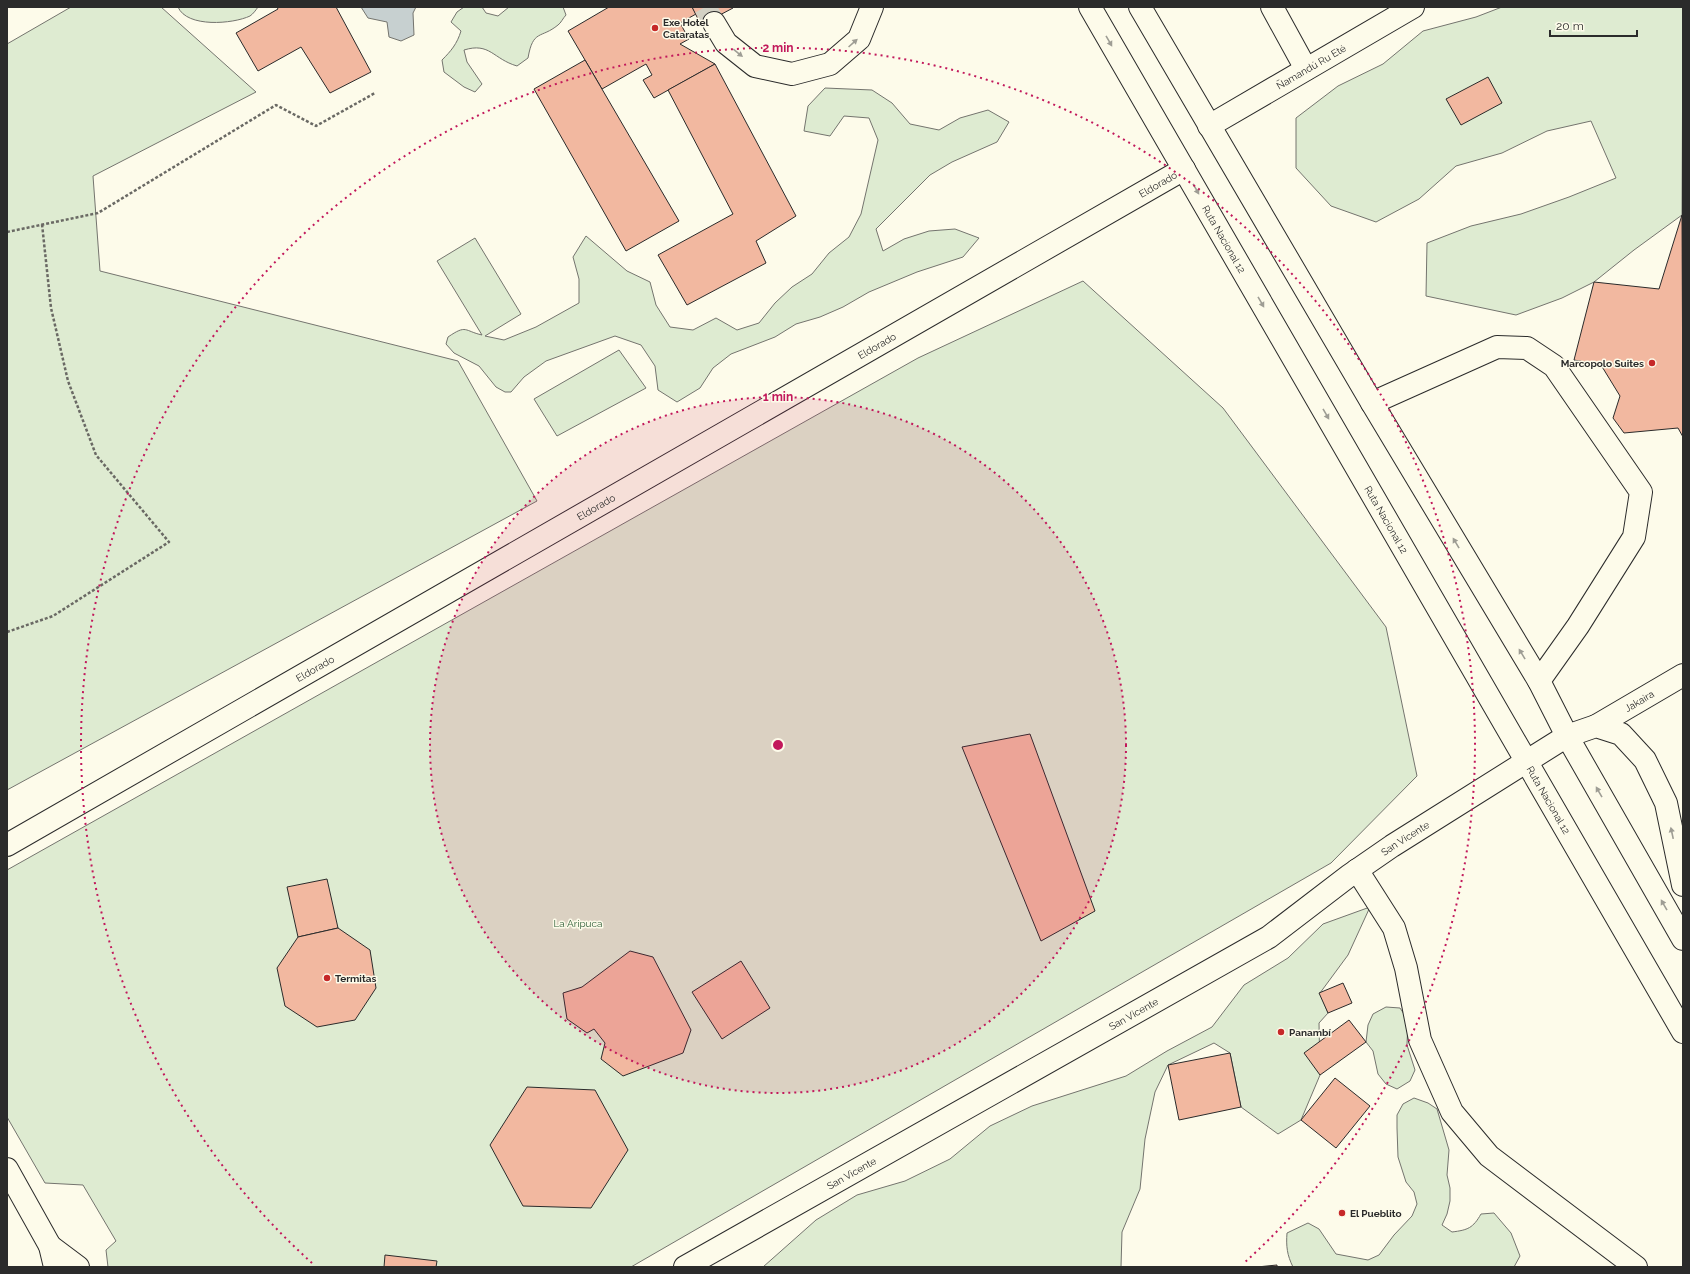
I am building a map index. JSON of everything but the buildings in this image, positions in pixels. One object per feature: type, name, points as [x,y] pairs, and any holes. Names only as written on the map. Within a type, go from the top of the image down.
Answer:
[{"type":"main road","points":[[714,23],[726,43],[755,66],[792,74],[830,64],[858,39],[872,7]]},
{"type":"main road","name":"Ruta Nacional 12","points":[[1090,7],[1683,1032]]},
{"type":"main road","points":[[1140,7],[1372,403],[1539,681],[1567,736],[1683,939]]},
{"type":"main road","points":[[1272,7],[1306,69]]},
{"type":"main road","name":"Ñamandú Ru Eté","points":[[1210,126],[1413,7]]},
{"type":"main road","name":"Eldorado","points":[[7,844],[1184,169]]},
{"type":"main road","points":[[1372,403],[1497,347],[1527,348],[1554,366],[1641,492],[1634,537],[1578,626],[1539,681]]},
{"type":"main road","name":"Jakaira","points":[[1567,736],[1596,726],[1683,676]]},
{"type":"main road","points":[[1596,726],[1621,734],[1645,760],[1666,803],[1683,885]]},
{"type":"main road","name":"San Vicente","points":[[685,1267],[1269,937],[1357,870],[1392,846],[1527,763],[1567,736]]},
{"type":"main road","points":[[1357,870],[1394,928],[1406,968],[1420,1040],[1452,1112],[1489,1156],[1636,1267]]},
{"type":"main road","points":[[7,1169],[50,1246],[56,1267]]},
{"type":"main road","points":[[50,1246],[78,1267]]},
{"type":"path","points":[[7,232],[98,213],[276,105],[316,126],[375,93]]},
{"type":"path","points":[[7,632],[53,616],[169,542],[96,455],[68,381],[51,308],[42,224]]},
{"type":"green space","points":[[71,7],[161,7],[256,92],[93,176],[100,271],[458,361],[537,501],[7,790],[7,44]]},
{"type":"green space","points":[[178,7],[258,7],[250,16],[242,19],[211,22],[191,18],[183,14]]},
{"type":"green space","points":[[464,7],[482,7],[486,13],[498,16],[509,7],[563,7],[566,15],[558,25],[535,39],[532,43],[528,58],[517,66],[491,52],[480,48],[464,50],[467,62],[482,84],[475,92],[464,87],[444,72],[442,60],[458,40],[461,31],[451,22],[457,12]]},
{"type":"green space","points":[[1502,7],[1683,7],[1682,215],[1634,250],[1594,282],[1562,298],[1516,315],[1426,296],[1427,243],[1471,226],[1521,214],[1616,178],[1591,121],[1547,131],[1502,153],[1456,166],[1419,199],[1376,222],[1331,206],[1296,168],[1296,118],[1338,86],[1383,64],[1423,31],[1476,17]]},
{"type":"green space","points":[[825,88],[872,90],[892,103],[910,124],[939,130],[960,118],[988,110],[1009,122],[997,142],[952,162],[930,175],[876,229],[883,251],[904,239],[929,231],[955,229],[979,238],[963,257],[917,272],[869,292],[843,307],[820,317],[796,324],[775,337],[731,354],[713,368],[700,388],[677,402],[658,390],[655,366],[641,345],[615,336],[546,361],[524,377],[511,392],[505,392],[496,387],[479,366],[454,353],[446,344],[448,337],[462,330],[482,335],[437,261],[475,238],[521,314],[485,336],[504,340],[536,327],[579,303],[579,279],[573,257],[586,236],[627,271],[650,282],[656,305],[670,327],[693,330],[716,318],[737,330],[759,323],[775,303],[792,287],[812,274],[829,253],[849,237],[861,214],[878,140],[869,118],[844,116],[830,136],[804,131],[808,106]]},
{"type":"green space","name":"La Aripuca","points":[[1083,281],[1223,408],[1386,627],[1417,776],[1331,863],[631,1267],[108,1267],[106,1250],[116,1241],[83,1185],[45,1183],[7,1117],[7,870],[918,358]]},
{"type":"green space","points":[[619,350],[646,388],[557,436],[534,399]]},
{"type":"green space","points":[[1370,907],[1348,955],[1320,993],[1328,1013],[1319,1023],[1320,1075],[1301,1120],[1278,1134],[1241,1107],[1230,1053],[1214,1043],[1168,1065],[1155,1092],[1145,1139],[1140,1189],[1122,1232],[1121,1267],[763,1267],[816,1220],[857,1195],[905,1181],[950,1159],[990,1126],[1032,1106],[1126,1076],[1167,1051],[1212,1027],[1244,985],[1288,958],[1323,924]]},
{"type":"green space","points":[[1386,1007],[1400,1008],[1408,1020],[1407,1045],[1415,1070],[1410,1081],[1397,1089],[1386,1084],[1378,1074],[1373,1051],[1366,1042],[1368,1025],[1373,1014]]},
{"type":"green space","points":[[1414,1098],[1428,1103],[1437,1109],[1449,1150],[1447,1175],[1450,1188],[1450,1201],[1447,1214],[1442,1225],[1452,1232],[1462,1230],[1470,1228],[1481,1214],[1494,1213],[1511,1233],[1520,1256],[1514,1267],[1293,1267],[1287,1250],[1287,1233],[1308,1223],[1319,1229],[1336,1254],[1368,1260],[1379,1255],[1394,1235],[1412,1216],[1417,1204],[1414,1192],[1406,1182],[1398,1157],[1397,1115],[1403,1104]]},
{"type":"shaded area","points":[[361,7],[416,7],[413,13],[414,35],[401,41],[389,37],[387,22],[368,18]]},
{"type":"tunnel","points":[[705,7],[714,23]]},
{"type":"place","name":"Exe Hotel Cataratas","points":[[655,28]]},
{"type":"place","name":"Marcopolo Suites","points":[[1652,363]]},
{"type":"place","name":"Termitas","points":[[327,978]]},
{"type":"place","name":"Panambí","points":[[1281,1032]]},
{"type":"place","name":"El Pueblito","points":[[1342,1213]]}]
